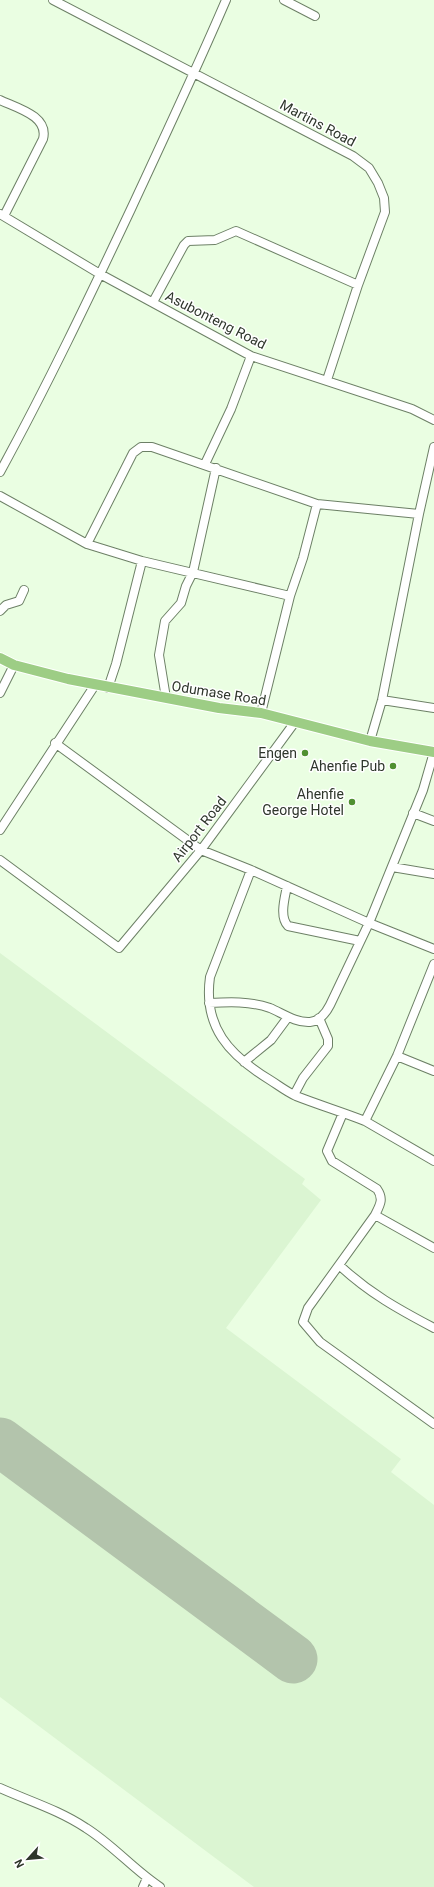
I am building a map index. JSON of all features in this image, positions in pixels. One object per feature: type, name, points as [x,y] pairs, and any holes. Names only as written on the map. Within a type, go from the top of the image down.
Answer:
[{"type":"main road","name":"Odumase Road","points":[[0,658],[14,665],[108,688],[219,708],[261,713],[370,741],[434,752]]},
{"type":"street","name":"Martins Road","points":[[53,0],[353,156],[369,168],[378,183],[384,198],[385,212],[358,285],[327,380]]},
{"type":"street","points":[[0,472],[44,392],[195,73],[226,0]]},
{"type":"street","points":[[284,0],[315,16]]},
{"type":"street","points":[[0,100],[33,116],[42,123],[45,132],[43,140],[2,215]]},
{"type":"street","name":"Asubonteng Road","points":[[2,215],[100,274],[251,356],[412,409],[434,420]]},
{"type":"street","points":[[153,302],[184,245],[188,241],[215,240],[236,231],[358,285]]},
{"type":"street","points":[[205,464],[231,409],[251,356]]},
{"type":"street","points":[[370,741],[382,700],[434,446]]},
{"type":"street","points":[[87,544],[133,453],[141,447],[152,447],[205,464],[317,504],[419,514]]},
{"type":"street","points":[[166,698],[159,655],[165,621],[181,603],[186,586],[193,572],[216,468]]},
{"type":"street","points":[[0,496],[87,544],[142,561],[290,596]]},
{"type":"street","points":[[261,713],[290,596],[303,558],[317,504]]},
{"type":"street","points":[[108,688],[116,664],[142,561]]},
{"type":"street","points":[[0,611],[6,605],[19,601],[24,590]]},
{"type":"street","points":[[0,693],[14,665]]},
{"type":"street","points":[[0,830],[55,743],[95,685]]},
{"type":"street","points":[[382,700],[434,708]]},
{"type":"street","name":"Airport Road","points":[[0,860],[119,948],[201,850],[295,722]]},
{"type":"street","points":[[55,743],[201,850],[251,870],[368,923],[434,949]]},
{"type":"street","points":[[209,1003],[238,1002],[269,1008],[299,1021],[311,1022],[326,1012],[368,923],[392,867],[428,776],[434,752]]},
{"type":"street","points":[[413,813],[434,821]]},
{"type":"street","points":[[392,867],[434,874]]},
{"type":"street","points":[[251,870],[210,977],[208,994],[210,1013],[219,1033],[233,1052],[251,1068],[294,1095],[365,1121],[434,1161]]},
{"type":"street","points":[[287,886],[284,904],[284,919],[288,926],[360,940]]},
{"type":"street","points":[[365,1121],[396,1056],[434,964]]},
{"type":"street","points":[[244,1062],[271,1040],[288,1016]]},
{"type":"street","points":[[294,1095],[303,1078],[328,1046],[328,1039],[319,1018]]},
{"type":"street","points":[[396,1056],[434,1071]]},
{"type":"street","points":[[343,1113],[327,1151],[332,1161],[377,1189],[381,1194],[382,1200],[375,1214],[308,1308],[303,1322],[320,1342],[434,1424]]},
{"type":"street","points":[[375,1214],[434,1248]]},
{"type":"street","points":[[339,1265],[359,1283],[384,1301],[434,1328]]},
{"type":"street","points":[[0,1788],[53,1809],[85,1827],[116,1849],[147,1878],[160,1887]]},
{"type":"street","points":[[143,1887],[147,1878]]},
{"type":"shaded area","points":[[0,953],[305,1179],[302,1184],[321,1200],[226,1328],[401,1459],[391,1472],[434,1505],[434,1887],[254,1887],[0,1697]]},
{"type":"runway","points":[[0,1442],[293,1659]]},
{"type":"place","name":"Engen","points":[[305,753]]},
{"type":"place","name":"Ahenfie Pub","points":[[393,766]]},
{"type":"place","name":"Ahenfie George Hotel","points":[[352,802]]}]
